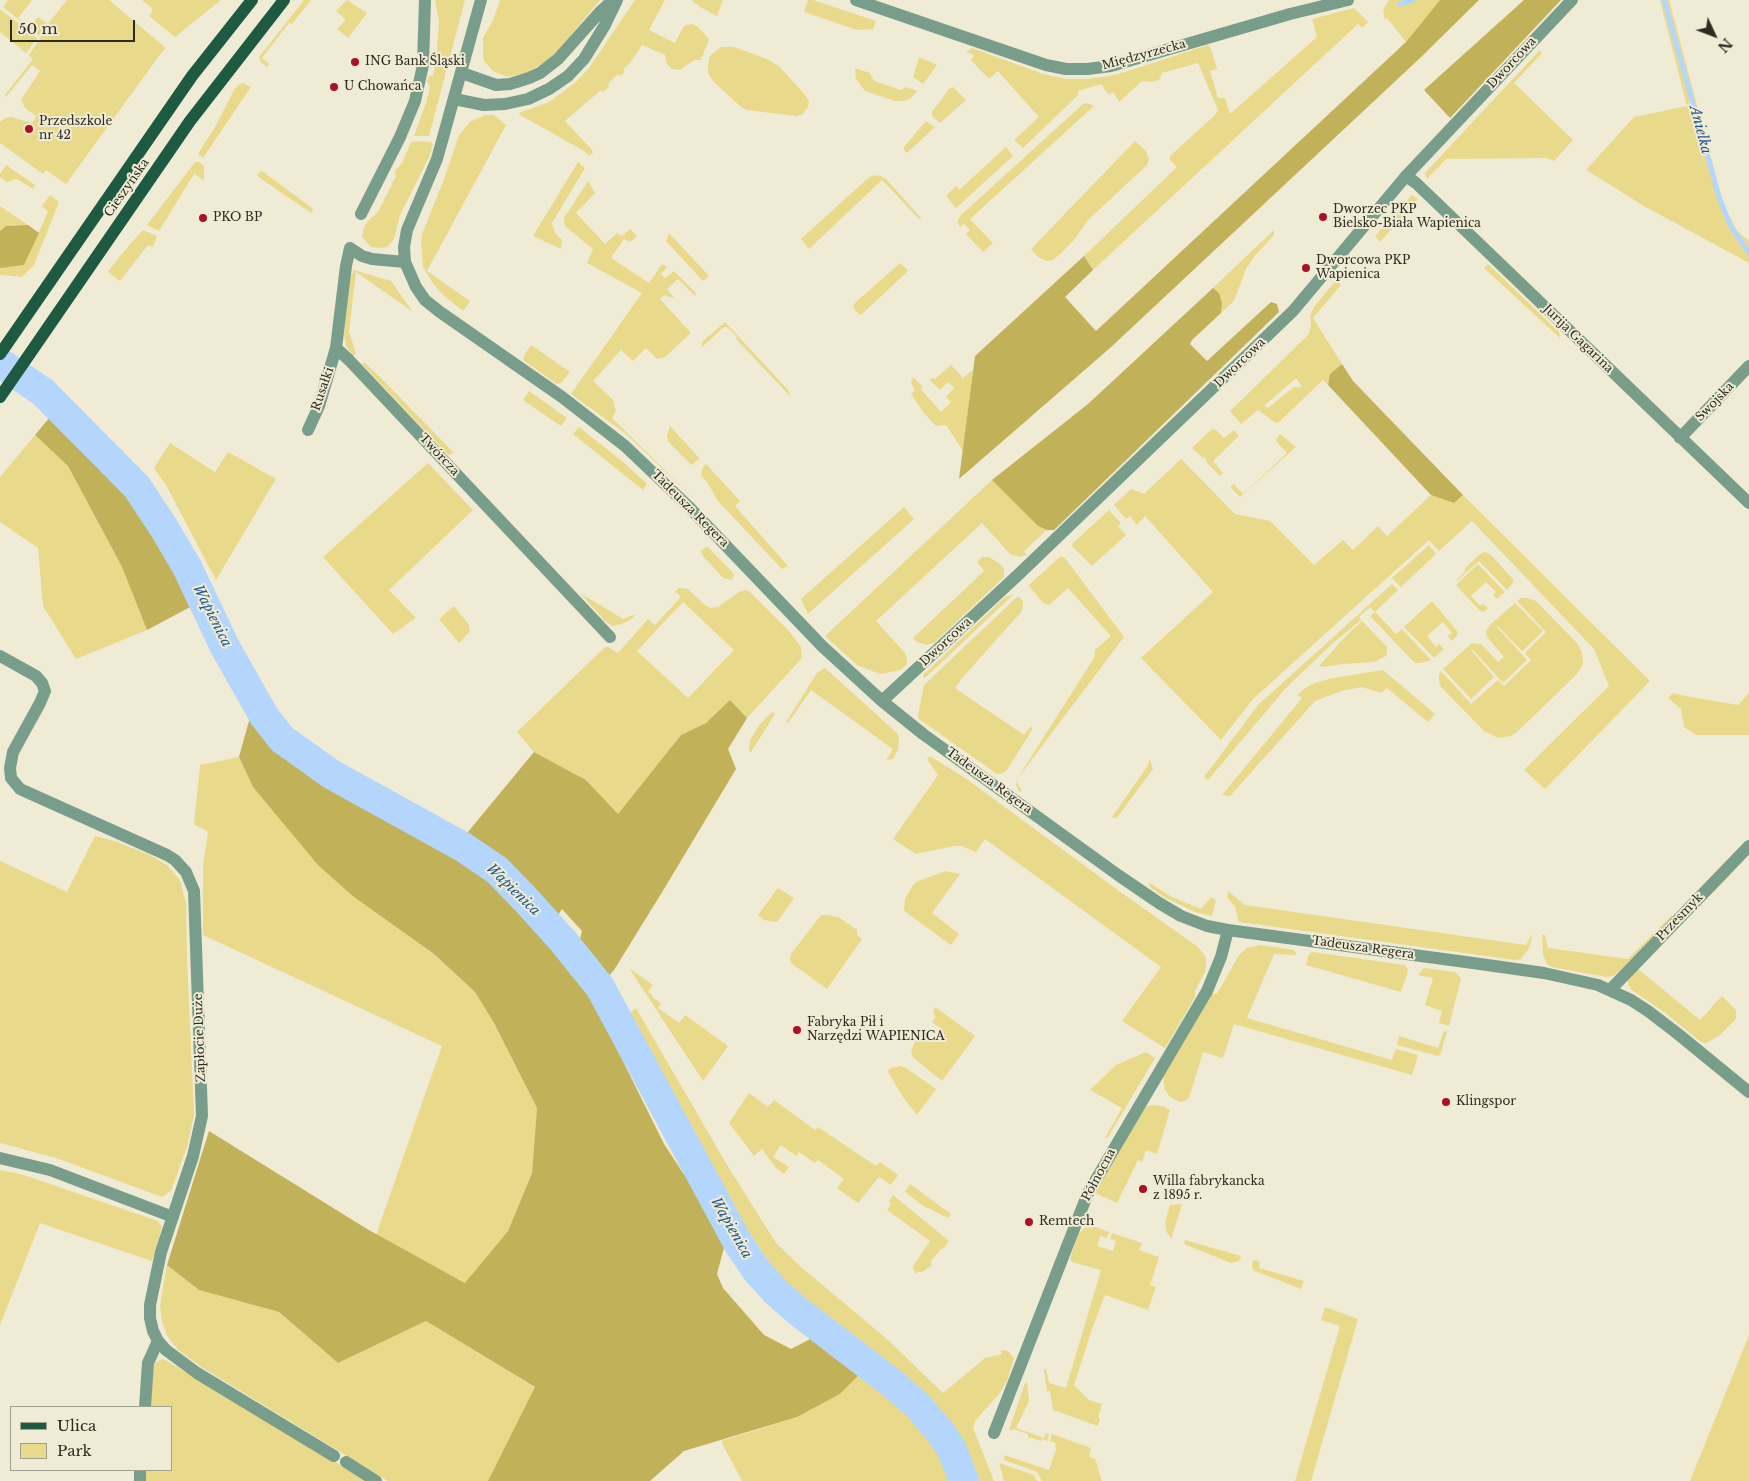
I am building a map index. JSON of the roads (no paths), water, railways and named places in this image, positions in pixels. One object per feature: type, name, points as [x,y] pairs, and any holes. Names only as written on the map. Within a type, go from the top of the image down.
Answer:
[{"type":"main road","name":"Cieszyńska","points":[[0,354],[192,76],[252,0]]},
{"type":"main road","name":"Cieszyńska","points":[[0,397],[190,121],[284,0]]},
{"type":"street","points":[[361,214],[416,101],[423,65],[425,0]]},
{"type":"street","points":[[336,348],[350,248],[372,259],[405,262],[404,247],[407,230],[437,159],[481,0]]},
{"type":"street","points":[[462,73],[496,85],[510,84],[534,75],[558,59],[600,12],[615,0]]},
{"type":"street","points":[[454,99],[484,105],[504,104],[549,90],[568,76],[584,59],[605,25],[615,0]]},
{"type":"street","name":"Międzyrzecka","points":[[856,0],[1046,65],[1066,69],[1087,70],[1111,66],[1290,14],[1348,0]]},
{"type":"street","name":"Dworcowa","points":[[882,701],[1019,574],[1293,311],[1406,176],[1572,0]]},
{"type":"street","name":"Jurija Gagarina","points":[[1406,176],[1416,183],[1749,503]]},
{"type":"street","name":"Tadeusza Regera","points":[[405,262],[416,287],[432,306],[562,397],[625,446],[690,507],[822,646],[882,701],[923,734],[1159,903],[1181,916],[1228,930],[1544,973],[1586,981],[1611,989],[1663,1022],[1749,1092]]},
{"type":"street","name":"Rusałki","points":[[308,430],[319,406],[336,348]]},
{"type":"street","name":"Twórcza","points":[[336,348],[350,360],[610,637]]},
{"type":"street","name":"Swojska","points":[[1680,438],[1749,366]]},
{"type":"street","name":"Zapłocie Duże","points":[[0,656],[36,676],[42,683],[45,691],[13,752],[10,768],[11,778],[20,789],[167,855],[175,860],[186,872],[194,891],[202,1116],[193,1156],[161,1252],[150,1305],[153,1331],[158,1341],[174,1357],[196,1373],[334,1456]]},
{"type":"street","name":"Przesmyk","points":[[1611,989],[1749,846]]},
{"type":"street","name":"Północna","points":[[994,1433],[1088,1193],[1213,980],[1228,930]]},
{"type":"street","points":[[0,1158],[50,1170],[173,1217]]},
{"type":"street","points":[[145,1406],[148,1363],[158,1341]]},
{"type":"street","points":[[346,1462],[376,1481]]},
{"type":"waterway","name":"Anielka","points":[[1400,4],[1413,0]]},
{"type":"waterway","name":"Anielka","points":[[1664,0],[1719,197],[1730,225],[1749,253]]},
{"type":"waterway","name":"Wapienica","points":[[0,363],[43,392],[137,487],[187,567],[225,647],[264,716],[282,739],[331,774],[463,847],[497,870],[563,941],[600,987],[738,1243],[757,1271],[776,1292],[799,1312],[893,1384],[918,1406],[941,1433],[952,1450],[964,1481]]},
{"type":"place","name":"ING Bank Śląski","points":[[355,62]]},
{"type":"place","name":"U Chowańca","points":[[334,87]]},
{"type":"place","name":"Przedszkole nr 42","points":[[29,129]]},
{"type":"place","name":"Dworzec PKP Bielsko-Biała Wapienica","points":[[1323,217]]},
{"type":"place","name":"PKO BP","points":[[203,218]]},
{"type":"place","name":"Dworcowa PKP Wapienica","points":[[1306,268]]},
{"type":"place","name":"Fabryka Pił i Narzędzi WAPIENICA","points":[[797,1030]]},
{"type":"place","name":"Klingspor","points":[[1446,1102]]},
{"type":"place","name":"Willa fabrykancka z 1895 r.","points":[[1143,1189]]},
{"type":"place","name":"Remtech","points":[[1029,1222]]}]
